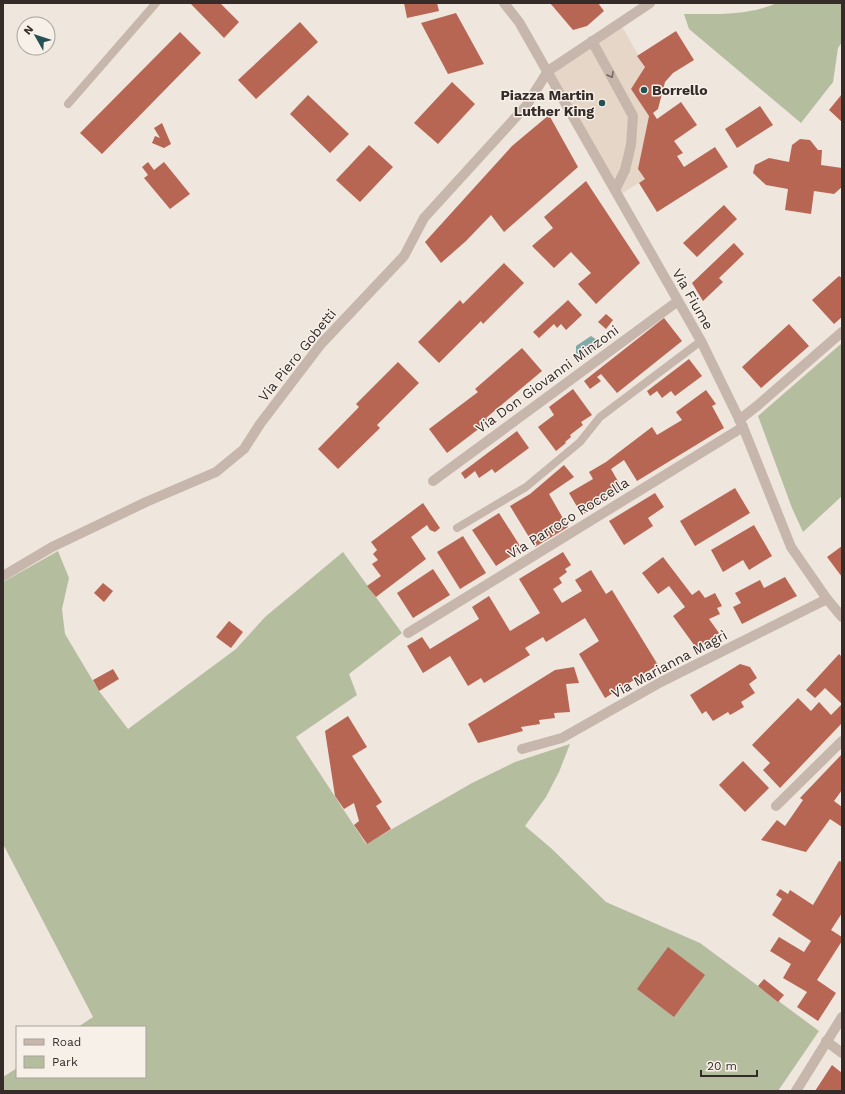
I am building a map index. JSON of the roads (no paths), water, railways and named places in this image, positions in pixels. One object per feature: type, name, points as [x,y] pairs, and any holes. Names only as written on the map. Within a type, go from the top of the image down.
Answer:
[{"type":"street","name":"Via Fiume","points":[[504,3],[519,22],[548,71],[701,341],[741,424],[791,547],[827,600],[842,617]]},
{"type":"street","points":[[548,71],[650,3]]},
{"type":"street","points":[[592,41],[633,116],[631,144],[626,170],[615,190]]},
{"type":"street","name":"Via Piero Gobetti","points":[[3,576],[52,547],[146,502],[216,472],[244,449],[260,424],[321,344],[404,256],[424,218],[526,106],[548,71]]},
{"type":"street","name":"Via Don Giovanni Minzoni","points":[[433,481],[678,300]]},
{"type":"street","name":"Via Parroco Roccella","points":[[408,633],[741,424],[757,406],[842,332]]},
{"type":"street","name":"Via Marianna Magrì","points":[[522,749],[562,738],[661,682],[827,600]]},
{"type":"street","points":[[776,806],[842,741]]},
{"type":"street","points":[[796,1091],[842,1017]]},
{"type":"street","points":[[826,1041],[842,1053]]},
{"type":"lane","points":[[68,104],[156,3]]},
{"type":"lane","points":[[457,528],[526,487],[580,442],[600,417],[701,341]]},
{"type":"water","points":[[591,336],[597,340],[597,348],[590,351],[586,356],[576,353],[576,346]]},
{"type":"place","name":"Borrello","points":[[644,90]]},
{"type":"place","name":"Piazza Martin Luther King","points":[[602,103]]}]
